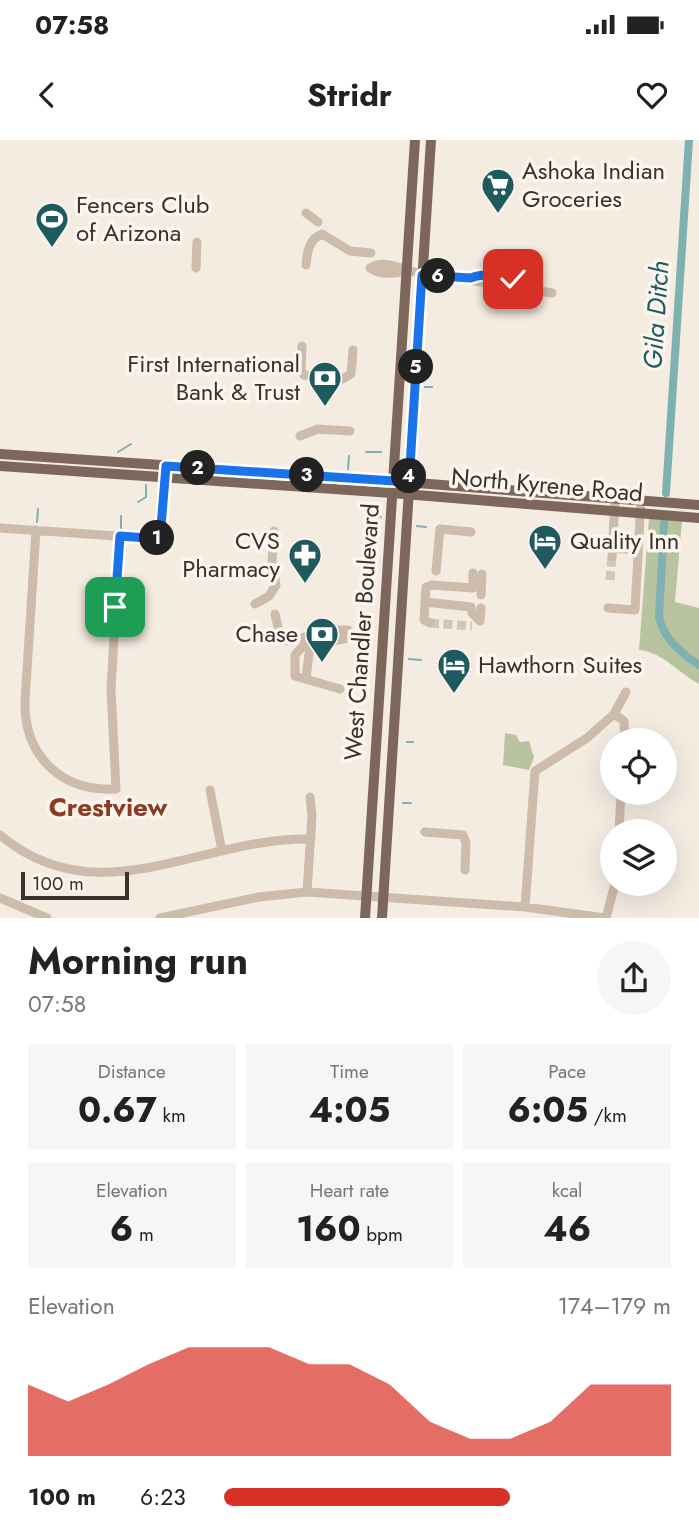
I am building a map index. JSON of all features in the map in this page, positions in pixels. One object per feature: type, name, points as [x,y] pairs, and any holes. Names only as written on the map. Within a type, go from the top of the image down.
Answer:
[{"type":"main road","name":"West Chandler Boulevard","points":[[365,918],[415,140]]},
{"type":"main road","name":"West Chandler Boulevard","points":[[382,918],[431,140]]},
{"type":"main road","points":[[0,454],[165,472]]},
{"type":"main road","points":[[0,466],[165,472]]},
{"type":"main road","name":"North Kyrene Road","points":[[165,472],[250,471],[699,505]]},
{"type":"main road","points":[[250,471],[258,479],[273,485]]},
{"type":"main road","name":"North Kyrene Road","points":[[165,472],[273,485],[699,518]]},
{"type":"main road","points":[[379,708],[395,710]]},
{"type":"street","points":[[306,213],[318,222]]},
{"type":"street","points":[[306,265],[308,249],[319,234],[327,235],[353,252],[371,253]]},
{"type":"street","points":[[196,268],[197,242]]},
{"type":"street","points":[[407,271],[422,275],[471,278],[474,281],[552,293]]},
{"type":"street","points":[[302,346],[301,370],[304,375],[343,379],[351,374],[353,349]]},
{"type":"street","points":[[300,436],[318,429],[350,431]]},
{"type":"street","points":[[0,528],[160,539],[165,472]]},
{"type":"street","points":[[615,498],[612,553],[638,550]]},
{"type":"street","points":[[608,608],[635,610],[641,500]]},
{"type":"street","points":[[436,571],[440,529],[471,532]]},
{"type":"street","points":[[36,530],[25,701],[28,733],[41,757],[58,774],[82,787],[100,790],[116,789],[111,689],[120,536]]},
{"type":"street","points":[[255,604],[269,596],[276,585],[272,562],[274,531]]},
{"type":"street","points":[[476,623],[473,588],[478,574],[481,595]]},
{"type":"street","points":[[430,623],[424,620],[426,587],[432,585],[473,588]]},
{"type":"street","points":[[425,601],[476,607]]},
{"type":"street","points":[[275,614],[280,636],[286,641],[338,630],[348,634],[305,646],[302,678],[341,689]]},
{"type":"street","points":[[525,907],[535,771],[587,738],[614,714],[626,691]]},
{"type":"street","points":[[614,714],[624,721],[624,728]]},
{"type":"street","points":[[210,790],[222,851]]},
{"type":"street","points":[[307,892],[311,839],[310,797]]},
{"type":"street","points":[[425,832],[463,835],[466,843],[465,870]]},
{"type":"street","points":[[0,835],[16,848],[64,868],[97,874],[134,871],[281,839],[311,839]]},
{"type":"street","points":[[160,918],[209,913],[258,897],[307,892],[525,907],[605,918],[611,896]]},
{"type":"street","points":[[0,898],[46,917]]},
{"type":"green space","points":[[649,518],[682,521],[675,602],[699,608],[699,684],[663,659],[639,650]]},
{"type":"green space","points":[[505,733],[516,735],[520,742],[529,741],[534,757],[529,770],[503,765]]},
{"type":"waterway","name":"Gila Ditch","points":[[666,493],[689,140]]},
{"type":"waterway","points":[[425,387],[432,387]]},
{"type":"waterway","points":[[118,452],[131,444]]},
{"type":"waterway","points":[[366,452],[381,452]]},
{"type":"waterway","points":[[348,469],[349,456]]},
{"type":"waterway","points":[[138,502],[146,497],[146,485]]},
{"type":"waterway","points":[[37,522],[38,509]]},
{"type":"waterway","points":[[121,516],[121,528]]},
{"type":"waterway","points":[[368,518],[381,517]]},
{"type":"waterway","name":"Gila Ditch","points":[[664,523],[659,617],[674,644],[699,665]]},
{"type":"waterway","points":[[417,526],[426,527]]},
{"type":"waterway","points":[[409,659],[421,660]]},
{"type":"waterway","points":[[407,742],[413,742]]},
{"type":"waterway","points":[[403,803],[411,803]]},
{"type":"tunnel","points":[[610,580],[612,557]]},
{"type":"tunnel","points":[[430,623],[472,626]]},
{"type":"place","name":"Ashoka Indian Groceries","points":[[498,215]]},
{"type":"place","name":"Fencers Club of Arizona","points":[[52,249]]},
{"type":"place","name":"First International Bank & Trust","points":[[325,408]]},
{"type":"place","name":"Quality Inn","points":[[545,571]]},
{"type":"place","name":"CVS Pharmacy","points":[[305,585]]},
{"type":"place","name":"Chase","points":[[322,664]]},
{"type":"place","name":"Hawthorn Suites","points":[[454,695]]},
{"type":"district","name":"Crestview","points":[[108,807]]},
{"type":"route","points":[[115,607],[120,536],[160,539],[166,466],[409,482],[422,275],[471,278],[475,275],[513,279]]}]
